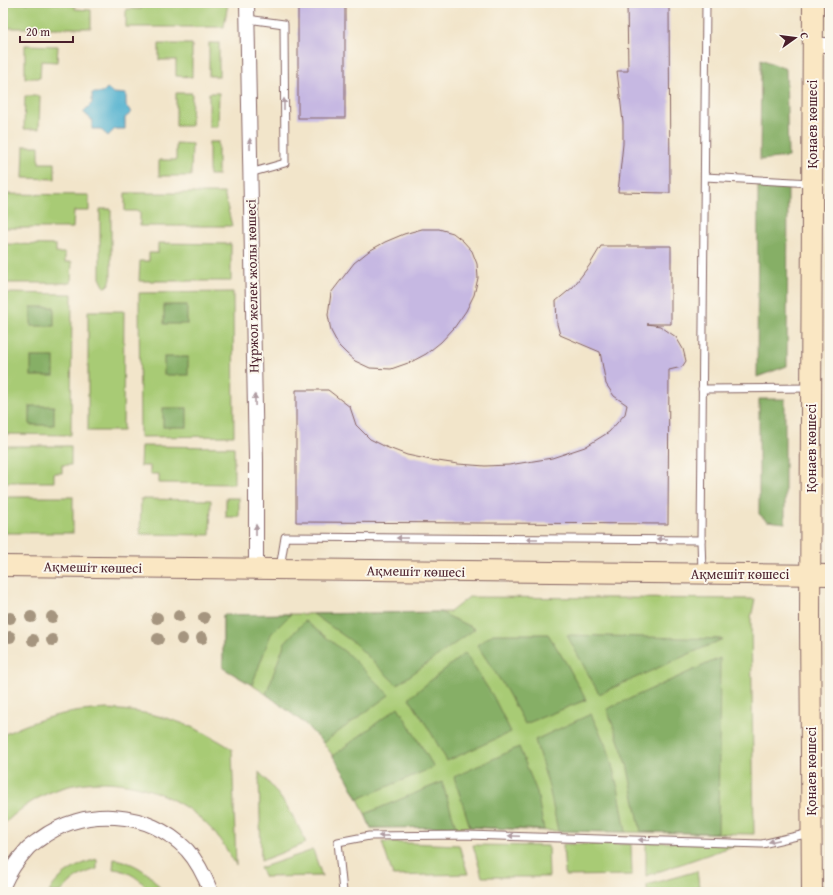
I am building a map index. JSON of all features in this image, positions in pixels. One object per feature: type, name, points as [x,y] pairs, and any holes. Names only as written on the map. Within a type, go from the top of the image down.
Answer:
[{"type":"main road","name":"Қонаев көшесі","points":[[812,892],[810,575],[812,183],[821,45],[813,3]]},
{"type":"main road","name":"Ақмешіт көшесі","points":[[3,566],[830,575]]},
{"type":"street","name":"Нұржол желек жолы көшесі","points":[[246,3],[256,453],[256,569]]},
{"type":"street","points":[[3,886],[10,870],[28,847],[52,830],[79,819],[108,816],[137,820],[164,832],[187,850],[204,874],[211,892]]},
{"type":"lane","points":[[702,574],[702,389],[706,3]]},
{"type":"lane","points":[[247,19],[284,24],[285,163],[250,173]]},
{"type":"lane","points":[[705,177],[812,183]]},
{"type":"lane","points":[[702,389],[811,388]]},
{"type":"lane","points":[[280,569],[284,537],[701,540]]},
{"type":"lane","points":[[343,892],[338,842],[369,836],[466,835],[762,844],[812,833]]},
{"type":"green space","points":[[3,3],[75,3],[75,9],[91,10],[91,28],[3,28]]},
{"type":"green space","points":[[142,3],[228,3],[224,27],[126,27],[126,9],[141,9]]},
{"type":"green space","points":[[209,43],[219,43],[219,76],[209,76]]},
{"type":"green space","points":[[159,44],[192,44],[192,77],[176,76],[176,60],[159,60]]},
{"type":"green space","points":[[25,45],[58,46],[57,62],[41,61],[40,78],[25,78]]},
{"type":"green space","points":[[761,59],[786,69],[788,157],[760,160]]},
{"type":"green space","points":[[176,93],[192,93],[191,126],[176,126]]},
{"type":"green space","points":[[209,93],[219,93],[218,127],[209,127]]},
{"type":"green space","points":[[25,96],[40,96],[39,129],[24,129]]},
{"type":"green space","points":[[209,142],[218,142],[218,175],[209,175]]},
{"type":"green space","points":[[176,143],[192,144],[191,176],[159,176],[159,160],[176,160]]},
{"type":"green space","points":[[24,146],[39,146],[39,163],[55,163],[55,179],[23,178]]},
{"type":"green space","points":[[758,186],[788,186],[787,366],[757,377]]},
{"type":"green space","points":[[125,193],[224,193],[232,226],[140,226],[140,211],[125,211]]},
{"type":"green space","points":[[3,194],[89,195],[89,211],[74,211],[73,228],[3,228]]},
{"type":"green space","points":[[100,209],[111,209],[111,279],[105,288],[100,278]]},
{"type":"green space","points":[[158,243],[231,244],[231,281],[139,281],[140,261],[149,261],[149,253],[158,253]]},
{"type":"green space","points":[[3,244],[56,245],[56,253],[65,253],[65,262],[72,262],[71,283],[3,283]]},
{"type":"green space","points":[[233,292],[234,436],[140,437],[139,293]]},
{"type":"green space","points":[[3,293],[72,294],[71,435],[3,434]]},
{"type":"green space","points":[[164,305],[187,305],[187,324],[164,324]]},
{"type":"green space","points":[[31,307],[54,307],[54,326],[31,326]]},
{"type":"green space","points":[[88,311],[124,311],[123,431],[88,431]]},
{"type":"green space","points":[[31,357],[54,357],[54,376],[31,376]]},
{"type":"green space","points":[[164,357],[188,357],[188,375],[164,375]]},
{"type":"green space","points":[[759,399],[785,399],[785,523],[767,521],[759,514]]},
{"type":"green space","points":[[30,406],[54,406],[54,425],[30,425]]},
{"type":"green space","points":[[163,408],[187,408],[187,427],[163,427]]},
{"type":"green space","points":[[3,446],[71,446],[71,465],[62,465],[62,473],[54,473],[54,482],[3,482]]},
{"type":"green space","points":[[141,446],[234,447],[234,484],[159,483],[159,474],[150,474],[150,466],[140,466]]},
{"type":"green space","points":[[3,497],[73,497],[73,533],[3,533]]},
{"type":"green space","points":[[226,498],[239,498],[239,517],[226,517]]},
{"type":"green space","points":[[141,499],[211,500],[210,535],[140,534]]},
{"type":"green space","points":[[469,597],[755,599],[751,618],[754,834],[551,831],[464,827],[371,828],[343,771],[335,758],[315,734],[304,723],[275,700],[223,668],[223,615],[450,612]]},
{"type":"green space","points":[[440,612],[475,629],[397,685],[354,643],[313,614]]},
{"type":"green space","points":[[291,614],[271,634],[252,685],[223,668],[223,615]]},
{"type":"green space","points":[[305,621],[349,655],[389,695],[323,743],[304,723],[266,694],[285,642]]},
{"type":"green space","points":[[493,634],[548,634],[568,666],[586,700],[525,724],[504,686],[477,645]]},
{"type":"green space","points":[[567,635],[723,639],[599,694]]},
{"type":"green space","points":[[465,653],[493,696],[511,732],[447,761],[409,698]]},
{"type":"green space","points":[[720,658],[718,833],[641,832],[627,764],[607,709]]},
{"type":"green space","points":[[398,707],[434,767],[358,799],[333,756]]},
{"type":"green space","points":[[108,709],[126,710],[173,720],[202,732],[232,749],[236,865],[211,829],[184,806],[165,796],[146,789],[125,784],[104,782],[83,783],[62,788],[31,802],[3,825],[3,735],[42,719],[66,713]]},
{"type":"green space","points":[[591,714],[608,750],[619,792],[626,832],[558,831],[549,787],[535,740]]},
{"type":"green space","points":[[519,747],[537,792],[544,830],[470,827],[454,777]]},
{"type":"green space","points":[[259,772],[286,805],[297,823],[306,843],[261,861]]},
{"type":"green space","points":[[442,782],[456,827],[371,828],[365,814]]},
{"type":"green space","points":[[382,842],[459,845],[468,874],[393,876]]},
{"type":"green space","points":[[646,842],[742,843],[646,876]]},
{"type":"green space","points":[[563,844],[631,844],[632,875],[565,876]]},
{"type":"green space","points":[[473,845],[548,846],[549,877],[482,877]]},
{"type":"green space","points":[[313,850],[322,876],[265,877],[260,868]]},
{"type":"green space","points":[[97,859],[97,869],[77,878],[61,892],[49,892],[64,875],[76,867]]},
{"type":"green space","points":[[114,859],[136,866],[148,874],[162,892],[150,892],[143,883],[134,876],[124,871],[113,869]]},
{"type":"green space","points":[[697,871],[699,886],[693,889],[674,893],[647,891],[647,885]]},
{"type":"water","points":[[107,88],[113,93],[126,94],[126,106],[132,112],[125,118],[125,129],[115,129],[108,136],[100,129],[92,129],[92,120],[83,112],[92,103],[92,93],[102,93]]},
{"type":"building","points":[[298,3],[345,3],[345,118],[298,118]]},
{"type":"building","points":[[627,3],[669,3],[670,193],[618,192],[623,144],[623,122],[617,71],[628,71]]},
{"type":"building","points":[[422,229],[439,229],[453,233],[472,251],[477,264],[478,278],[474,295],[466,311],[454,328],[441,342],[426,354],[411,362],[391,369],[370,368],[355,361],[346,353],[339,346],[331,331],[328,315],[331,293],[354,263],[369,251],[404,234]]},
{"type":"building","points":[[601,246],[671,246],[671,324],[647,324],[660,326],[676,337],[683,349],[686,361],[682,367],[669,370],[668,524],[296,522],[296,390],[328,390],[350,407],[356,425],[370,439],[386,447],[407,455],[458,464],[485,466],[509,465],[552,458],[585,447],[609,432],[625,414],[627,405],[614,396],[606,384],[600,352],[560,335],[557,324],[556,301],[573,287],[589,266]]}]
